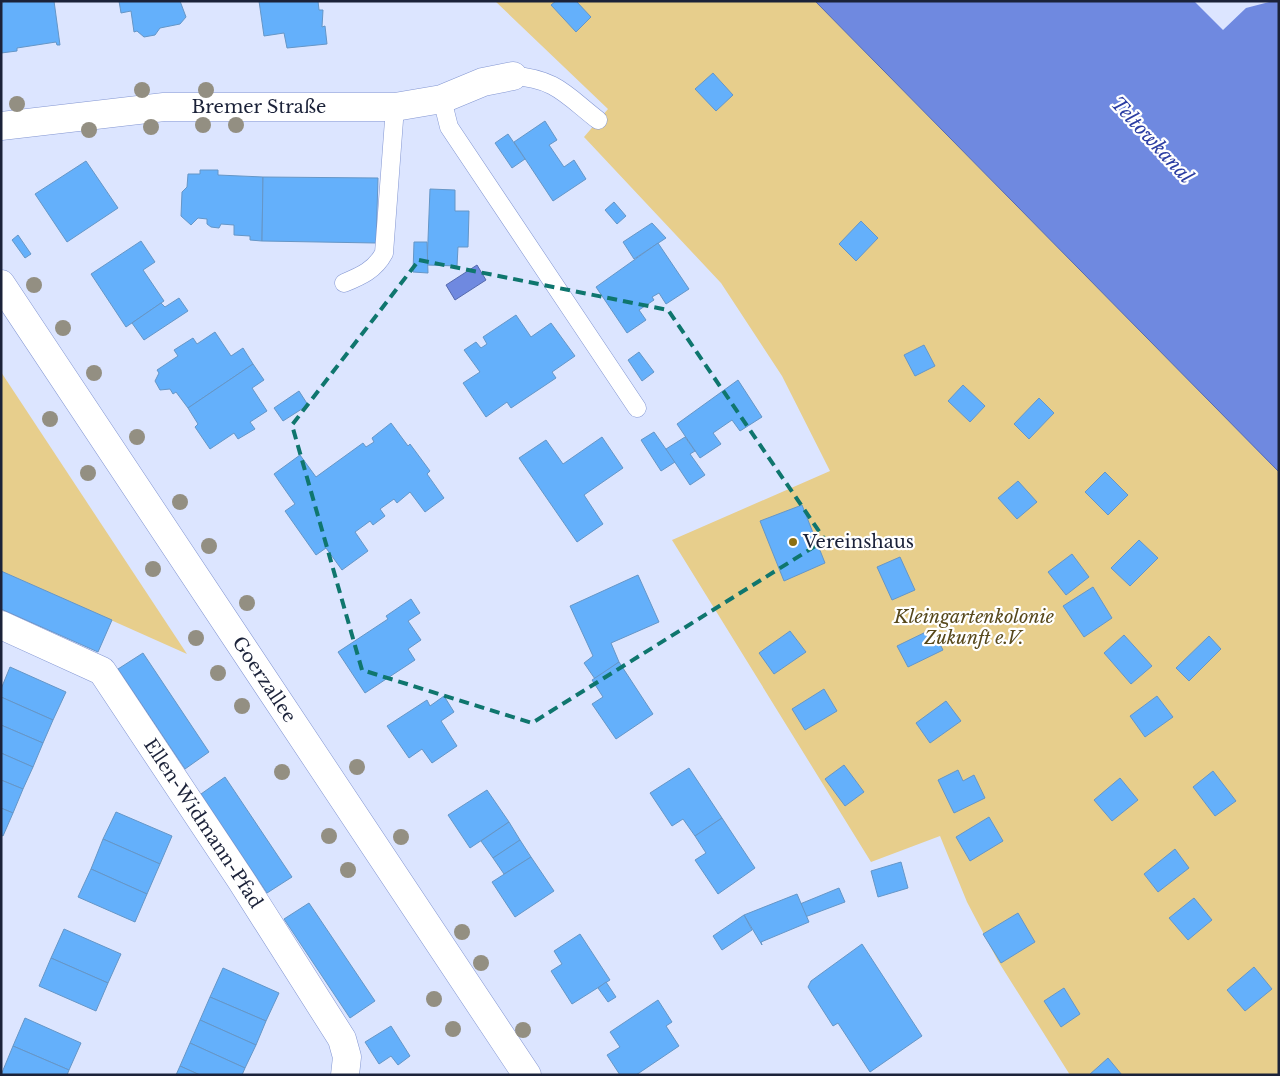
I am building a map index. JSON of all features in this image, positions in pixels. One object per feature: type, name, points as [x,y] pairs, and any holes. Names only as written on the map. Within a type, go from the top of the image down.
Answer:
[{"type":"street","name":"Bremer Straße","points":[[1,126],[164,107],[395,107],[442,98],[483,82],[512,76]]},
{"type":"street","name":"Goerzallee","points":[[1,284],[527,1075]]},
{"type":"street","name":"Ellen-Widmann-Pfad","points":[[1,626],[102,671],[241,880],[342,1039],[347,1057],[344,1075]]},
{"type":"lane","points":[[512,76],[535,77],[559,88],[598,120]]},
{"type":"lane","points":[[442,98],[449,127],[637,408]]},
{"type":"lane","points":[[344,283],[366,274],[379,263],[384,253],[395,107]]},
{"type":"highlighted area","points":[[419,260],[668,310],[825,540],[532,723],[362,670],[292,425]]},
{"type":"green space","name":"Kleingartenkolonie Zukunft e.V.","points":[[495,1],[815,1],[1279,472],[1279,1075],[1070,1075],[998,961],[967,902],[940,836],[871,862],[672,540],[830,471],[782,376],[721,283],[584,137],[608,109]]},
{"type":"green space","points":[[1,372],[187,654],[1,571]]},
{"type":"water","name":"Teltowkanal","points":[[815,1],[1279,1],[1279,472]]},
{"type":"water","points":[[477,265],[486,280],[455,300],[446,285]]},
{"type":"pier","points":[[1194,1],[1273,1],[1246,8],[1223,30]]},
{"type":"building","points":[[5,1],[54,1],[60,45],[57,45],[56,42],[17,48],[17,51],[1,53],[1,4]]},
{"type":"building","points":[[119,1],[180,1],[186,17],[180,24],[160,28],[155,35],[144,37],[137,31],[134,32],[131,11],[121,13]]},
{"type":"building","points":[[259,1],[318,1],[319,10],[323,10],[322,27],[325,26],[327,44],[287,48],[284,33],[264,36]]},
{"type":"building","points":[[556,1],[576,1],[591,17],[576,32],[551,5]]},
{"type":"building","points":[[713,73],[733,95],[716,111],[695,89]]},
{"type":"building","points":[[545,121],[557,140],[549,145],[564,167],[574,160],[586,179],[553,201],[514,142]]},
{"type":"building","points":[[508,134],[525,159],[512,168],[495,143]]},
{"type":"building","points":[[86,161],[118,208],[67,242],[35,194]]},
{"type":"building","points":[[200,170],[218,170],[218,175],[263,177],[262,241],[250,240],[250,236],[234,235],[234,225],[221,224],[219,228],[211,227],[207,224],[207,219],[198,218],[191,225],[181,216],[182,192],[187,187],[188,174],[200,174]]},
{"type":"building","points":[[263,177],[378,178],[376,243],[262,241]]},
{"type":"building","points":[[430,189],[455,190],[455,211],[469,211],[468,247],[458,247],[457,266],[427,265]]},
{"type":"building","points":[[614,202],[626,216],[617,224],[605,210]]},
{"type":"building","points":[[861,221],[878,238],[856,261],[839,244]]},
{"type":"building","points":[[652,223],[666,238],[634,259],[623,242]]},
{"type":"building","points":[[18,235],[31,254],[25,258],[12,240]]},
{"type":"building","points":[[141,241],[155,262],[143,270],[164,301],[126,327],[91,274]]},
{"type":"building","points":[[414,242],[427,242],[428,273],[413,272]]},
{"type":"building","points":[[658,243],[689,289],[666,304],[659,293],[652,297],[654,300],[639,310],[646,320],[627,333],[596,287]]},
{"type":"building","points":[[179,298],[188,311],[144,340],[132,323],[161,303],[165,307]]},
{"type":"building","points":[[516,315],[531,337],[551,323],[575,356],[552,372],[556,378],[511,408],[507,402],[486,417],[463,383],[480,372],[464,350],[476,342],[481,348],[487,344],[483,337]]},
{"type":"building","points":[[215,332],[231,356],[243,348],[253,364],[188,408],[176,392],[173,394],[170,389],[160,390],[155,381],[159,373],[157,370],[178,356],[174,350],[193,338],[197,344]]},
{"type":"building","points":[[924,345],[935,366],[915,376],[904,355]]},
{"type":"building","points":[[639,352],[654,372],[642,381],[628,360]]},
{"type":"building","points":[[253,364],[264,380],[252,388],[267,411],[250,422],[255,429],[238,439],[234,433],[210,449],[195,427],[198,424],[188,408]]},
{"type":"building","points":[[738,380],[762,417],[740,431],[732,420],[713,433],[721,444],[700,458],[677,424]]},
{"type":"building","points":[[963,385],[985,406],[970,422],[948,401]]},
{"type":"building","points":[[299,391],[308,405],[283,421],[274,408]]},
{"type":"building","points":[[1039,398],[1054,413],[1029,439],[1014,424]]},
{"type":"building","points":[[391,423],[408,446],[410,444],[430,471],[427,474],[444,498],[425,512],[410,492],[397,503],[394,499],[380,509],[385,516],[373,525],[370,521],[355,532],[368,551],[342,570],[326,548],[316,555],[285,511],[295,504],[274,474],[300,455],[316,477],[363,443],[366,447],[374,442],[372,438]]},
{"type":"building","points":[[654,432],[675,462],[661,471],[641,440]]},
{"type":"building","points":[[602,437],[623,468],[584,495],[603,524],[577,542],[519,458],[546,440],[563,464]]},
{"type":"building","points":[[685,437],[695,451],[690,454],[705,475],[690,485],[666,449]]},
{"type":"building","points":[[1105,472],[1128,495],[1108,515],[1085,492]]},
{"type":"building","points":[[1018,481],[1037,502],[1017,519],[998,498]]},
{"type":"building","name":"Vereinshaus","points":[[802,505],[825,563],[784,581],[760,521]]},
{"type":"building","points":[[1139,540],[1158,558],[1130,586],[1111,568]]},
{"type":"building","points":[[1072,554],[1089,577],[1066,595],[1048,572]]},
{"type":"building","points":[[900,557],[915,590],[892,600],[877,567]]},
{"type":"building","points":[[1,571],[112,620],[98,652],[1,609]]},
{"type":"building","points":[[638,575],[659,622],[611,643],[619,662],[595,679],[584,663],[593,656],[570,606]]},
{"type":"building","points":[[1093,587],[1112,618],[1084,637],[1063,606]]},
{"type":"building","points":[[411,599],[420,613],[408,621],[421,640],[408,649],[415,660],[365,693],[338,652],[388,619],[386,616]]},
{"type":"building","points":[[932,629],[943,650],[908,667],[897,646]]},
{"type":"building","points":[[790,631],[806,652],[774,674],[759,653]]},
{"type":"building","points":[[1124,635],[1152,666],[1131,684],[1104,653]]},
{"type":"building","points":[[1209,636],[1221,649],[1189,681],[1176,668]]},
{"type":"building","points":[[143,653],[209,752],[185,769],[118,669]]},
{"type":"building","points":[[619,662],[653,714],[616,739],[592,704],[603,697],[592,680]]},
{"type":"building","points":[[10,667],[66,692],[53,720],[1,697],[1,689]]},
{"type":"building","points":[[824,689],[837,711],[805,730],[792,709]]},
{"type":"building","points":[[444,696],[454,712],[441,721],[457,746],[432,763],[422,749],[409,758],[387,726],[427,700],[430,706]]},
{"type":"building","points":[[1157,696],[1173,717],[1145,737],[1130,716]]},
{"type":"building","points":[[1,697],[53,720],[43,743],[1,725]]},
{"type":"building","points":[[946,701],[961,721],[930,743],[916,723]]},
{"type":"building","points":[[1,725],[43,743],[33,767],[1,753]]},
{"type":"building","points":[[1,753],[33,767],[23,789],[1,780]]},
{"type":"building","points":[[844,765],[864,792],[845,806],[825,779]]},
{"type":"building","points":[[689,768],[722,818],[695,836],[683,819],[672,826],[650,793]]},
{"type":"building","points":[[958,770],[963,781],[974,775],[985,798],[954,813],[938,780]]},
{"type":"building","points":[[1213,771],[1236,801],[1215,816],[1193,787]]},
{"type":"building","points":[[225,777],[292,877],[267,893],[201,794]]},
{"type":"building","points":[[1120,778],[1138,800],[1112,821],[1094,800]]},
{"type":"building","points":[[1,780],[23,789],[13,813],[1,808]]},
{"type":"building","points":[[487,790],[509,822],[470,848],[448,815]]},
{"type":"building","points":[[1,808],[13,813],[3,836],[1,835]]},
{"type":"building","points":[[116,812],[172,836],[160,864],[103,839]]},
{"type":"building","points":[[989,817],[1003,841],[970,861],[956,837]]},
{"type":"building","points":[[722,818],[755,868],[718,894],[695,860],[706,853],[695,836]]},
{"type":"building","points":[[509,822],[520,840],[493,858],[481,841]]},
{"type":"building","points":[[103,839],[160,864],[147,894],[91,869]]},
{"type":"building","points":[[520,840],[531,857],[504,874],[493,858]]},
{"type":"building","points":[[1175,849],[1189,868],[1158,892],[1144,874]]},
{"type":"building","points":[[531,857],[554,891],[515,917],[492,882]]},
{"type":"building","points":[[901,862],[908,888],[878,897],[871,871]]},
{"type":"building","points":[[91,869],[147,894],[135,922],[78,897]]},
{"type":"building","points":[[839,888],[845,902],[805,917],[800,904]]},
{"type":"building","points":[[797,894],[809,922],[761,942],[762,945],[744,915]]},
{"type":"building","points":[[1194,898],[1212,920],[1188,940],[1169,918]]},
{"type":"building","points":[[309,903],[375,1001],[350,1018],[284,919]]},
{"type":"building","points":[[1018,913],[1035,942],[1001,963],[983,934]]},
{"type":"building","points":[[744,915],[752,930],[722,950],[713,936]]},
{"type":"building","points":[[64,929],[121,954],[108,983],[51,958]]},
{"type":"building","points":[[580,934],[610,980],[572,1004],[551,971],[562,964],[554,951]]},
{"type":"building","points":[[862,944],[922,1036],[870,1072],[838,1023],[833,1026],[808,987],[811,981]]},
{"type":"building","points":[[51,958],[108,983],[96,1011],[39,986]]},
{"type":"building","points":[[1254,967],[1272,989],[1245,1011],[1227,990]]},
{"type":"building","points":[[223,968],[279,993],[266,1021],[210,997]]},
{"type":"building","points":[[606,982],[616,997],[608,1002],[598,988]]},
{"type":"building","points":[[1064,988],[1080,1014],[1061,1027],[1044,1001]]},
{"type":"building","points":[[210,997],[266,1021],[256,1045],[200,1020]]},
{"type":"building","points":[[658,1000],[672,1022],[666,1026],[679,1046],[636,1075],[620,1075],[607,1055],[620,1047],[610,1032]]},
{"type":"building","points":[[25,1018],[81,1043],[69,1070],[13,1046]]},
{"type":"building","points":[[200,1020],[256,1045],[245,1068],[190,1043]]},
{"type":"building","points":[[391,1026],[410,1056],[398,1065],[391,1056],[379,1064],[365,1042]]},
{"type":"building","points":[[190,1043],[245,1068],[242,1075],[200,1075],[180,1066]]},
{"type":"building","points":[[13,1046],[69,1070],[67,1075],[1,1075]]},
{"type":"building","points":[[1108,1058],[1122,1075],[1089,1075]]},
{"type":"building","points":[[180,1066],[200,1075],[176,1075]]},
{"type":"place","name":"Vereinshaus","points":[[793,542]]}]
